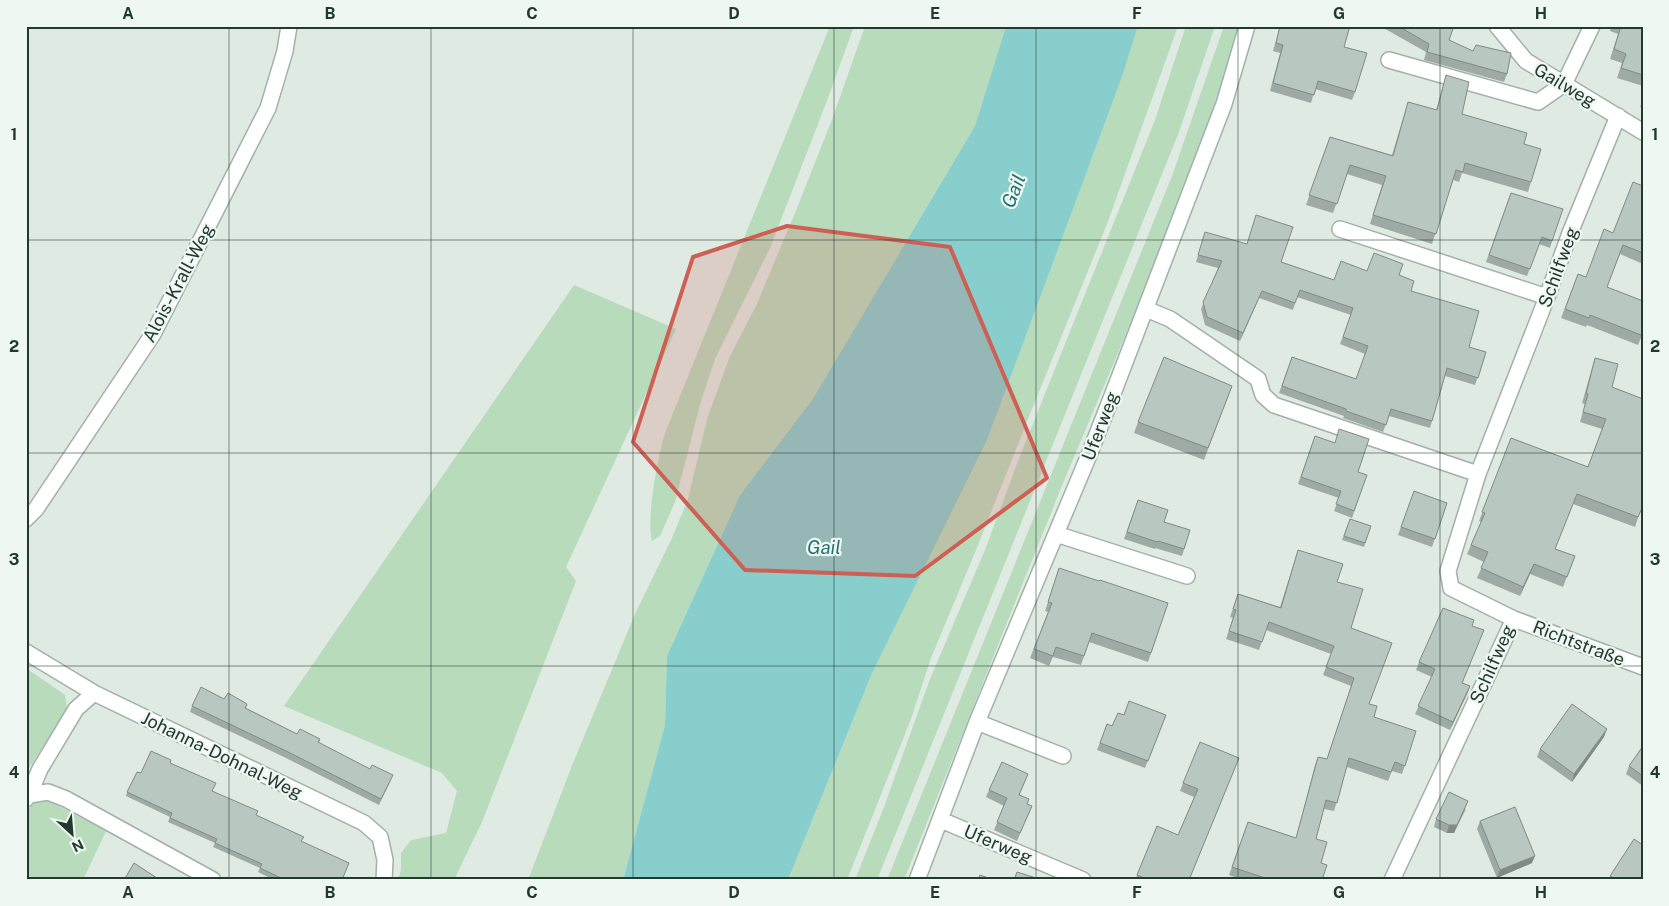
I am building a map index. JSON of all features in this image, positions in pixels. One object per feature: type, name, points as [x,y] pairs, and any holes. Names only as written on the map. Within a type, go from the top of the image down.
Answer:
[{"type":"street","name":"Alois-Krall-Weg","points":[[26,519],[36,509],[153,334],[268,108],[285,52],[289,26]]},
{"type":"street","name":"Uferweg","points":[[917,880],[977,722],[1089,455],[1146,309],[1224,104],[1247,26]]},
{"type":"street","name":"Gailweg","points":[[1497,26],[1526,61],[1643,132]]},
{"type":"street","points":[[1389,60],[1538,102],[1564,84],[1592,26]]},
{"type":"street","name":"Schilfweg","points":[[1392,880],[1514,619],[1451,588],[1448,572],[1478,474],[1570,233],[1618,116]]},
{"type":"street","points":[[1340,229],[1547,297]]},
{"type":"street","points":[[1146,309],[1170,320],[1258,379],[1263,395],[1274,405],[1478,474]]},
{"type":"street","points":[[1056,534],[1187,576]]},
{"type":"street","name":"Richtstraße","points":[[1514,619],[1643,667]]},
{"type":"street","name":"Johanna-Dohnal-Weg","points":[[26,652],[94,693],[364,823],[380,837],[385,860],[384,880]]},
{"type":"street","points":[[28,797],[40,769],[76,709],[94,693]]},
{"type":"street","points":[[977,722],[1063,756]]},
{"type":"street","points":[[28,797],[48,792],[66,799],[213,880]]},
{"type":"street","name":"Uferweg","points":[[941,820],[1083,880]]},
{"type":"highlighted area","points":[[787,226],[950,247],[1047,478],[915,576],[745,570],[633,442],[693,257]]},
{"type":"green space","points":[[830,26],[854,26],[770,248],[715,359],[701,401],[675,502],[660,536],[652,541],[652,503],[656,471],[665,433]]},
{"type":"green space","points":[[865,26],[1006,26],[975,126],[812,400],[740,495],[667,656],[665,725],[623,880],[528,880],[573,763],[635,614],[672,538],[688,499],[707,419],[730,356],[756,306],[795,213],[833,117]]},
{"type":"green space","points":[[1138,26],[1178,26],[1107,224],[931,658],[911,719],[847,880],[788,880],[872,673],[1124,71]]},
{"type":"green space","points":[[1186,26],[1215,26],[1179,132],[877,880],[855,880],[884,807],[930,679],[985,550],[1020,456],[1155,120]]},
{"type":"green space","points":[[1224,26],[1240,26],[1201,145],[1139,303],[1063,483],[904,880],[887,880],[1172,176]]},
{"type":"green space","points":[[574,285],[676,329],[566,567],[576,581],[482,822],[454,880],[398,880],[401,870],[401,853],[411,840],[446,833],[457,791],[442,773],[284,706]]},
{"type":"green space","points":[[26,668],[65,695],[67,709],[26,773]]},
{"type":"green space","points":[[38,799],[51,802],[106,831],[83,880],[26,880],[26,812]]},
{"type":"water","name":"Gail","points":[[1006,26],[1138,26],[1124,71],[987,440],[872,673],[788,880],[623,880],[665,725],[667,656],[740,495],[812,400],[975,126]]},
{"type":"building","points":[[1280,26],[1350,26],[1344,47],[1367,53],[1355,92],[1318,81],[1314,95],[1273,83],[1283,45],[1276,43]]},
{"type":"building","points":[[1398,26],[1454,26],[1449,40],[1473,51],[1476,45],[1511,53],[1507,74],[1427,52],[1429,44]]},
{"type":"building","points":[[1621,26],[1643,26],[1643,75],[1621,68],[1626,54],[1614,49]]},
{"type":"building","points":[[1446,75],[1469,82],[1462,114],[1527,133],[1524,144],[1541,149],[1531,182],[1465,163],[1463,172],[1456,170],[1436,234],[1373,215],[1386,176],[1350,165],[1337,204],[1309,195],[1330,137],[1393,156],[1408,102],[1437,110]]},
{"type":"building","points":[[1633,182],[1643,186],[1643,253],[1623,245],[1607,287],[1643,301],[1643,332],[1641,335],[1590,315],[1589,318],[1565,309],[1578,274],[1586,277],[1604,229],[1613,233]]},
{"type":"building","points":[[1511,193],[1563,209],[1552,241],[1542,237],[1530,269],[1489,255]]},
{"type":"building","points":[[1256,215],[1293,227],[1281,262],[1334,280],[1341,261],[1367,271],[1374,253],[1403,264],[1399,275],[1414,281],[1411,291],[1479,311],[1469,347],[1486,352],[1478,378],[1447,368],[1432,421],[1391,409],[1386,425],[1282,386],[1292,357],[1356,379],[1368,346],[1343,337],[1353,308],[1300,290],[1295,303],[1262,291],[1243,333],[1207,317],[1203,302],[1222,261],[1198,255],[1205,232],[1247,244]]},
{"type":"building","points":[[1164,357],[1232,386],[1208,448],[1138,422]]},
{"type":"building","points":[[1595,358],[1618,364],[1612,387],[1643,399],[1643,506],[1638,517],[1577,494],[1555,549],[1575,556],[1567,577],[1534,564],[1523,587],[1481,568],[1488,552],[1471,545],[1485,513],[1482,512],[1511,438],[1588,467],[1606,419],[1583,412]]},
{"type":"building","points":[[1339,429],[1369,439],[1358,472],[1367,475],[1354,511],[1336,504],[1341,491],[1301,477],[1315,436],[1335,443]]},
{"type":"building","points":[[1414,491],[1447,503],[1435,539],[1401,527]]},
{"type":"building","points":[[1138,500],[1168,510],[1164,522],[1190,530],[1184,549],[1127,532]]},
{"type":"building","points":[[1350,519],[1371,526],[1365,543],[1344,536]]},
{"type":"building","points":[[1298,550],[1343,564],[1337,582],[1363,589],[1351,628],[1392,643],[1369,704],[1377,706],[1374,717],[1416,731],[1405,766],[1395,762],[1391,772],[1349,758],[1337,803],[1326,800],[1316,839],[1327,842],[1321,863],[1327,865],[1322,880],[1268,880],[1232,867],[1248,822],[1296,838],[1318,757],[1327,759],[1354,678],[1326,667],[1334,646],[1269,622],[1262,642],[1229,631],[1236,610],[1233,609],[1238,594],[1281,608]]},
{"type":"building","points":[[1059,568],[1168,603],[1151,653],[1092,633],[1084,656],[1056,647],[1053,656],[1034,649],[1052,603],[1048,602]]},
{"type":"building","points":[[1443,608],[1474,620],[1472,626],[1484,630],[1462,683],[1470,686],[1453,722],[1418,706],[1435,669],[1419,662]]},
{"type":"building","points":[[201,687],[224,699],[228,693],[247,704],[245,708],[297,734],[300,729],[320,739],[318,742],[370,769],[372,765],[393,775],[381,799],[192,706]]},
{"type":"building","points":[[1129,701],[1166,715],[1148,761],[1100,743],[1107,724],[1112,726],[1118,713],[1124,715]]},
{"type":"building","points":[[1572,704],[1607,729],[1574,774],[1540,749]]},
{"type":"building","points":[[1200,742],[1239,758],[1189,880],[1143,880],[1144,878],[1137,875],[1157,826],[1178,835],[1198,789],[1183,783]]},
{"type":"building","points":[[1643,746],[1643,776],[1629,766]]},
{"type":"building","points":[[151,751],[171,760],[170,763],[216,783],[212,791],[258,811],[256,815],[304,837],[301,841],[349,863],[342,880],[285,880],[260,868],[262,864],[215,843],[217,839],[170,818],[172,813],[127,792],[137,772],[141,773]]},
{"type":"building","points":[[1002,762],[1028,774],[1019,795],[1029,799],[1027,804],[1032,806],[1020,833],[997,822],[1007,798],[989,790]]},
{"type":"building","points":[[1449,792],[1468,801],[1457,825],[1449,825],[1436,819]]},
{"type":"building","points":[[1515,807],[1535,856],[1500,870],[1480,821]]},
{"type":"building","points":[[1634,839],[1643,845],[1643,880],[1613,880],[1614,878],[1610,876]]},
{"type":"building","points":[[134,863],[160,880],[124,880]]},
{"type":"building","points":[[1017,872],[1036,878],[1036,880],[1014,880]]},
{"type":"building","points":[[980,875],[994,880],[978,880]]}]
